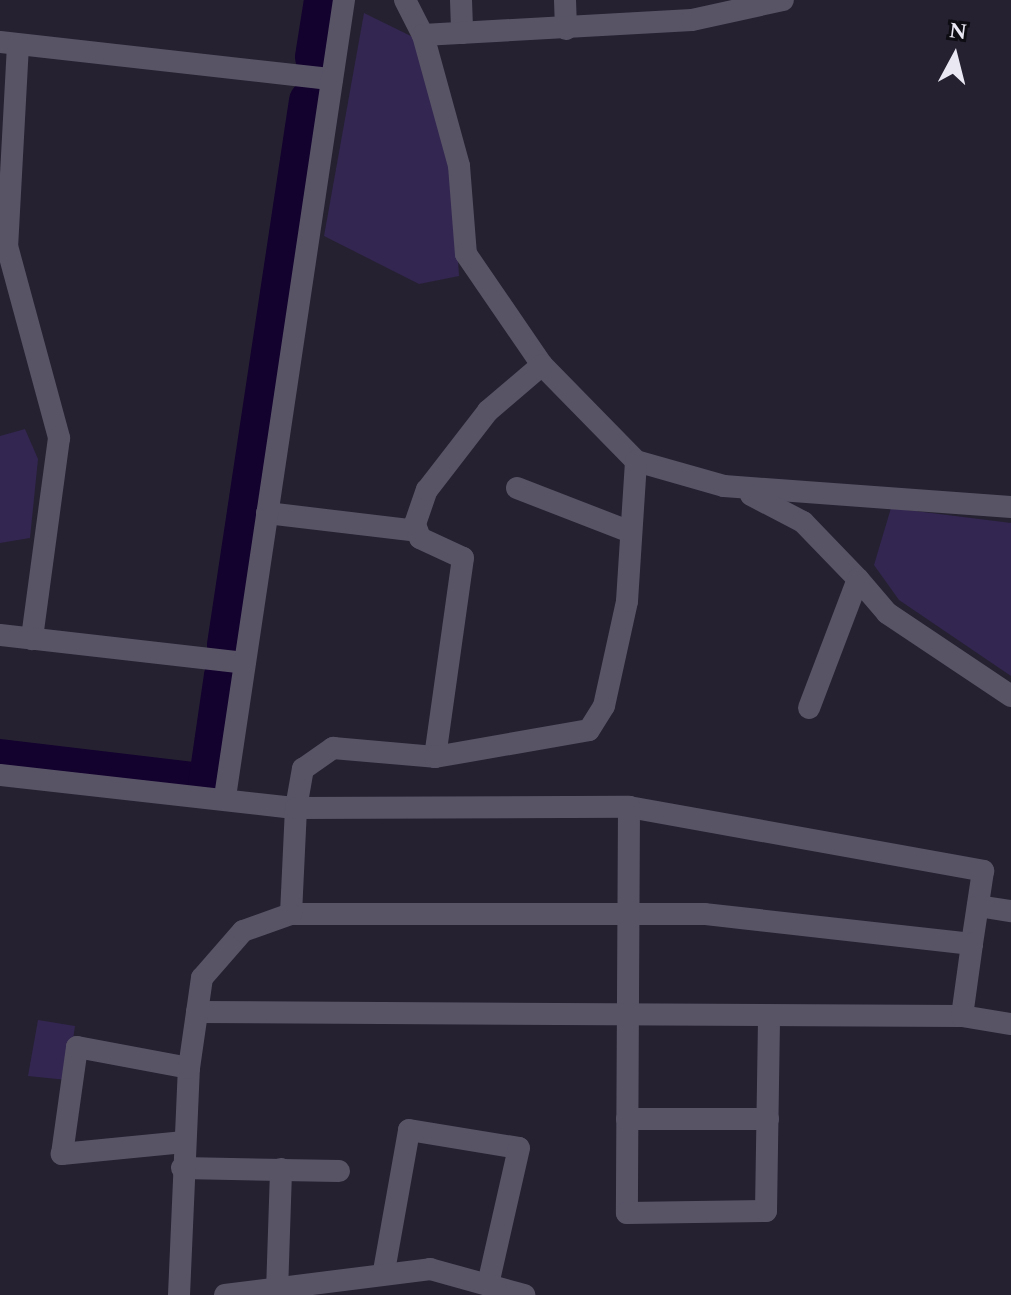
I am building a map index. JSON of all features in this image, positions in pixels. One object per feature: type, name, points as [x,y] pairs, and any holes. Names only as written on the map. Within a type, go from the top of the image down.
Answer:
[{"type":"street","points":[[225,797],[344,0]]},
{"type":"street","points":[[405,0],[423,35],[459,166],[466,254],[542,365],[636,461],[769,500],[803,522],[887,613],[1011,696]]},
{"type":"street","points":[[461,0],[462,33]]},
{"type":"street","points":[[565,0],[566,29]]},
{"type":"street","points":[[423,35],[692,20],[783,0]]},
{"type":"street","points":[[32,639],[59,438],[7,246],[9,44],[332,79]]},
{"type":"street","points":[[417,531],[435,479],[488,411],[542,365]]},
{"type":"street","points":[[291,914],[296,808],[303,769],[333,748],[435,757],[599,722],[627,601],[628,531],[636,461]]},
{"type":"street","points":[[724,486],[1011,507]]},
{"type":"street","points":[[517,488],[628,531]]},
{"type":"street","points":[[267,513],[417,531],[463,558],[435,757]]},
{"type":"street","points":[[809,708],[858,579]]},
{"type":"street","points":[[0,635],[244,663]]},
{"type":"street","points":[[0,775],[225,797],[296,808],[629,807],[983,871],[962,1016]]},
{"type":"street","points":[[629,807],[627,1213],[766,1211],[769,1016]]},
{"type":"street","points":[[978,906],[1011,911]]},
{"type":"street","points":[[179,1295],[182,1168],[189,1068],[197,1012],[213,958],[243,931],[291,914],[627,912],[972,944]]},
{"type":"street","points":[[197,1012],[962,1016],[1011,1024]]},
{"type":"street","points":[[184,1142],[62,1154],[77,1047],[189,1068]]},
{"type":"street","points":[[627,1119],[768,1119]]},
{"type":"street","points":[[384,1271],[409,1130],[519,1148],[488,1285]]},
{"type":"street","points":[[182,1168],[339,1171]]},
{"type":"street","points":[[277,1292],[281,1169]]},
{"type":"street","points":[[225,1295],[277,1292],[384,1271],[430,1269],[524,1295]]},
{"type":"shaded area","points":[[364,13],[417,39],[452,167],[459,276],[419,284],[324,236]]},
{"type":"shaded area","points":[[25,429],[38,459],[30,538],[0,543],[0,436]]},
{"type":"shaded area","points":[[891,508],[1011,523],[1011,676],[899,600],[874,565]]},
{"type":"shaded area","points":[[38,1020],[75,1026],[67,1080],[28,1076]]},
{"type":"waterway","points":[[316,57],[325,0]]},
{"type":"waterway","points":[[228,645],[310,101]]},
{"type":"waterway","points":[[0,760],[209,785],[225,675]]}]
